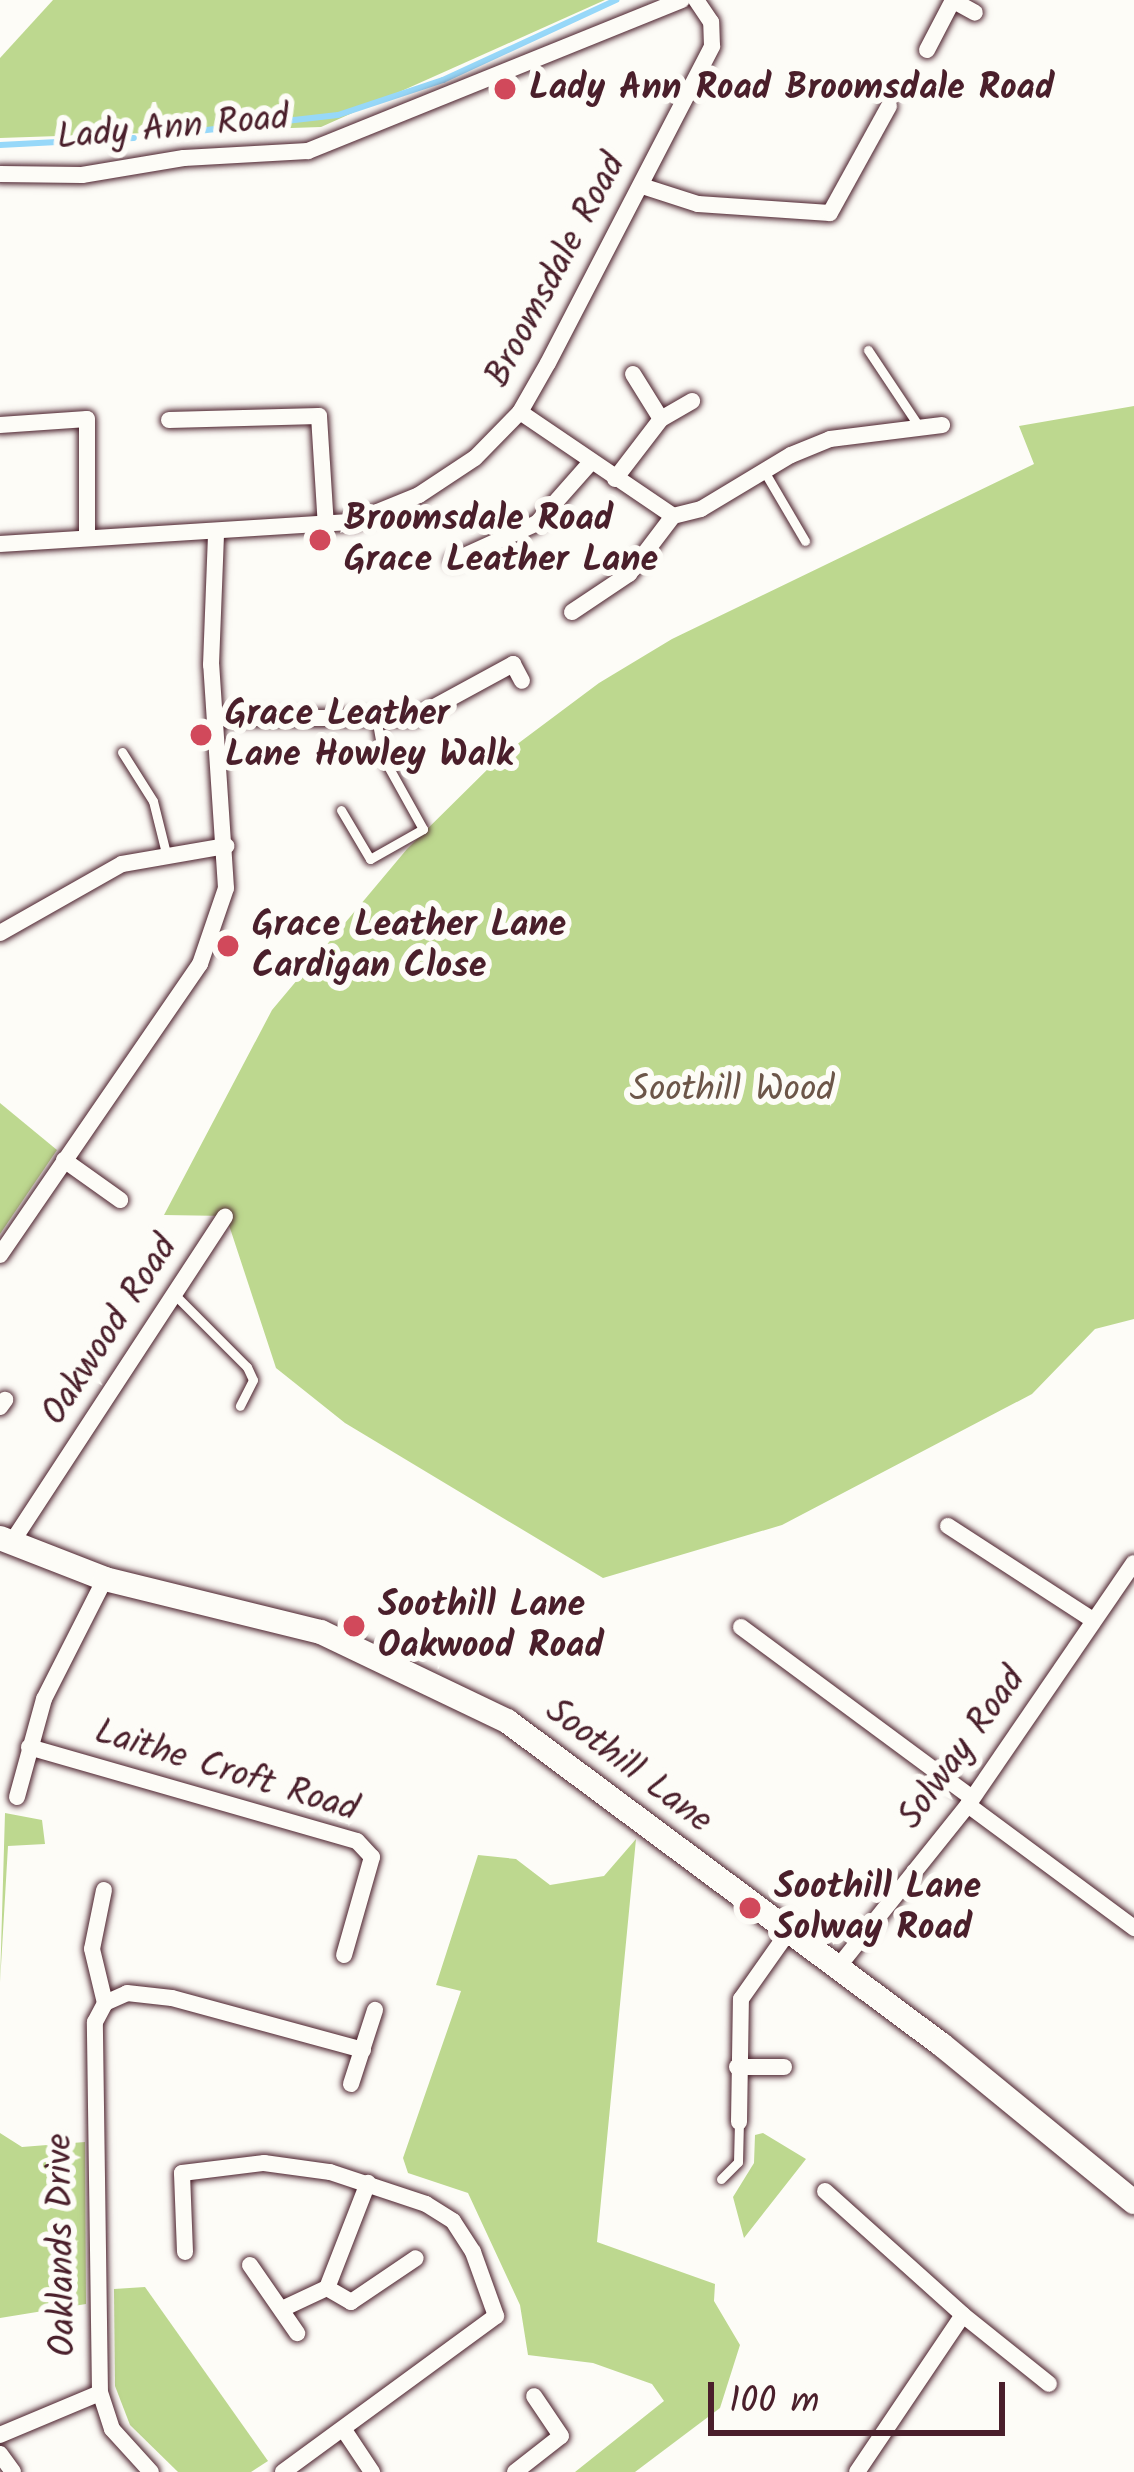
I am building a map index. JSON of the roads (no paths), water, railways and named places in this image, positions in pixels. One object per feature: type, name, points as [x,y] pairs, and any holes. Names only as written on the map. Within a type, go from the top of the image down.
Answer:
[{"type":"main road","name":"Soothill Lane","points":[[6,1540],[105,1579],[321,1632],[440,1684],[566,1762],[838,1967],[1134,2202]]},
{"type":"street","name":"Lady Ann Road","points":[[0,173],[82,175],[184,158],[308,151],[682,0]]},
{"type":"street","name":"Broomsdale Road","points":[[0,544],[326,526],[419,495],[475,458],[520,412],[712,46],[711,22],[696,0]]},
{"type":"street","points":[[927,50],[952,0],[975,13]]},
{"type":"street","points":[[642,186],[698,204],[830,213],[889,106]]},
{"type":"street","points":[[633,374],[662,419]]},
{"type":"street","points":[[615,479],[662,419],[692,401]]},
{"type":"street","points":[[520,412],[673,516]]},
{"type":"street","points":[[169,420],[319,416],[326,526]]},
{"type":"street","points":[[0,425],[87,418],[87,538]]},
{"type":"street","points":[[572,612],[629,574],[673,516],[701,509],[764,471],[830,440],[942,425]]},
{"type":"street","points":[[453,561],[538,523],[590,462]]},
{"type":"street","points":[[0,1255],[200,964],[226,888],[217,718],[215,533]]},
{"type":"street","points":[[217,718],[376,717],[436,710],[513,664],[522,681]]},
{"type":"street","points":[[0,934],[122,864],[226,847]]},
{"type":"street","points":[[64,1160],[120,1199]]},
{"type":"street","name":"Oakwood Road","points":[[6,1540],[225,1216]]},
{"type":"street","points":[[948,1526],[1094,1620]]},
{"type":"street","name":"Solway Road","points":[[838,1967],[970,1801],[1134,1563]]},
{"type":"street","points":[[17,1797],[28,1747],[105,1579]]},
{"type":"street","points":[[741,1628],[1132,1920]]},
{"type":"street","name":"Laithe Croft Road","points":[[28,1747],[357,1841],[372,1857],[344,1955]]},
{"type":"street","name":"Oaklands Drive","points":[[104,1890],[92,1949],[105,2002],[95,2023],[100,2392],[112,2429],[151,2472]]},
{"type":"street","points":[[739,2122],[741,1999],[790,1931]]},
{"type":"street","points":[[105,2002],[128,1993],[172,1998],[363,2050]]},
{"type":"street","points":[[351,2084],[375,2009]]},
{"type":"street","points":[[737,2067],[784,2067]]},
{"type":"street","points":[[185,2252],[182,2173],[264,2163],[368,2183],[453,2221],[496,2316],[346,2433],[284,2472]]},
{"type":"street","points":[[282,2309],[327,2288],[368,2183]]},
{"type":"street","points":[[825,2192],[1049,2384]]},
{"type":"street","points":[[327,2288],[351,2302],[416,2258]]},
{"type":"street","points":[[250,2265],[297,2333]]},
{"type":"street","points":[[857,2472],[963,2315]]},
{"type":"street","points":[[0,2435],[100,2392]]},
{"type":"street","points":[[515,2472],[561,2436],[534,2396]]},
{"type":"street","points":[[346,2433],[371,2472]]},
{"type":"street","points":[[0,2454],[13,2472]]},
{"type":"lane","points":[[868,350],[920,428]]},
{"type":"lane","points":[[764,471],[805,541]]},
{"type":"lane","points":[[340,810],[370,859],[423,829],[383,757],[376,717]]},
{"type":"lane","points":[[122,752],[153,801],[167,857]]},
{"type":"lane","points":[[174,1294],[248,1367],[253,1380],[241,1406]]},
{"type":"lane","points":[[721,2179],[738,2162],[739,2122]]},
{"type":"waterway","points":[[154,136],[338,115],[443,80],[616,0]]},
{"type":"waterway","points":[[0,145],[134,138]]},
{"type":"place","name":"Lady Ann Road Broomsdale Road","points":[[505,89]]},
{"type":"place","name":"Broomsdale Road Grace Leather Lane","points":[[320,540]]},
{"type":"place","name":"Grace Leather Lane Howley Walk","points":[[201,735]]},
{"type":"place","name":"Grace Leather Lane Cardigan Close","points":[[228,946]]},
{"type":"place","name":"Soothill Lane Oakwood Road","points":[[354,1626]]},
{"type":"place","name":"Soothill Lane Solway Road","points":[[750,1908]]},
{"type":"park label","name":"Soothill Wood","points":[[732,1091]]}]
